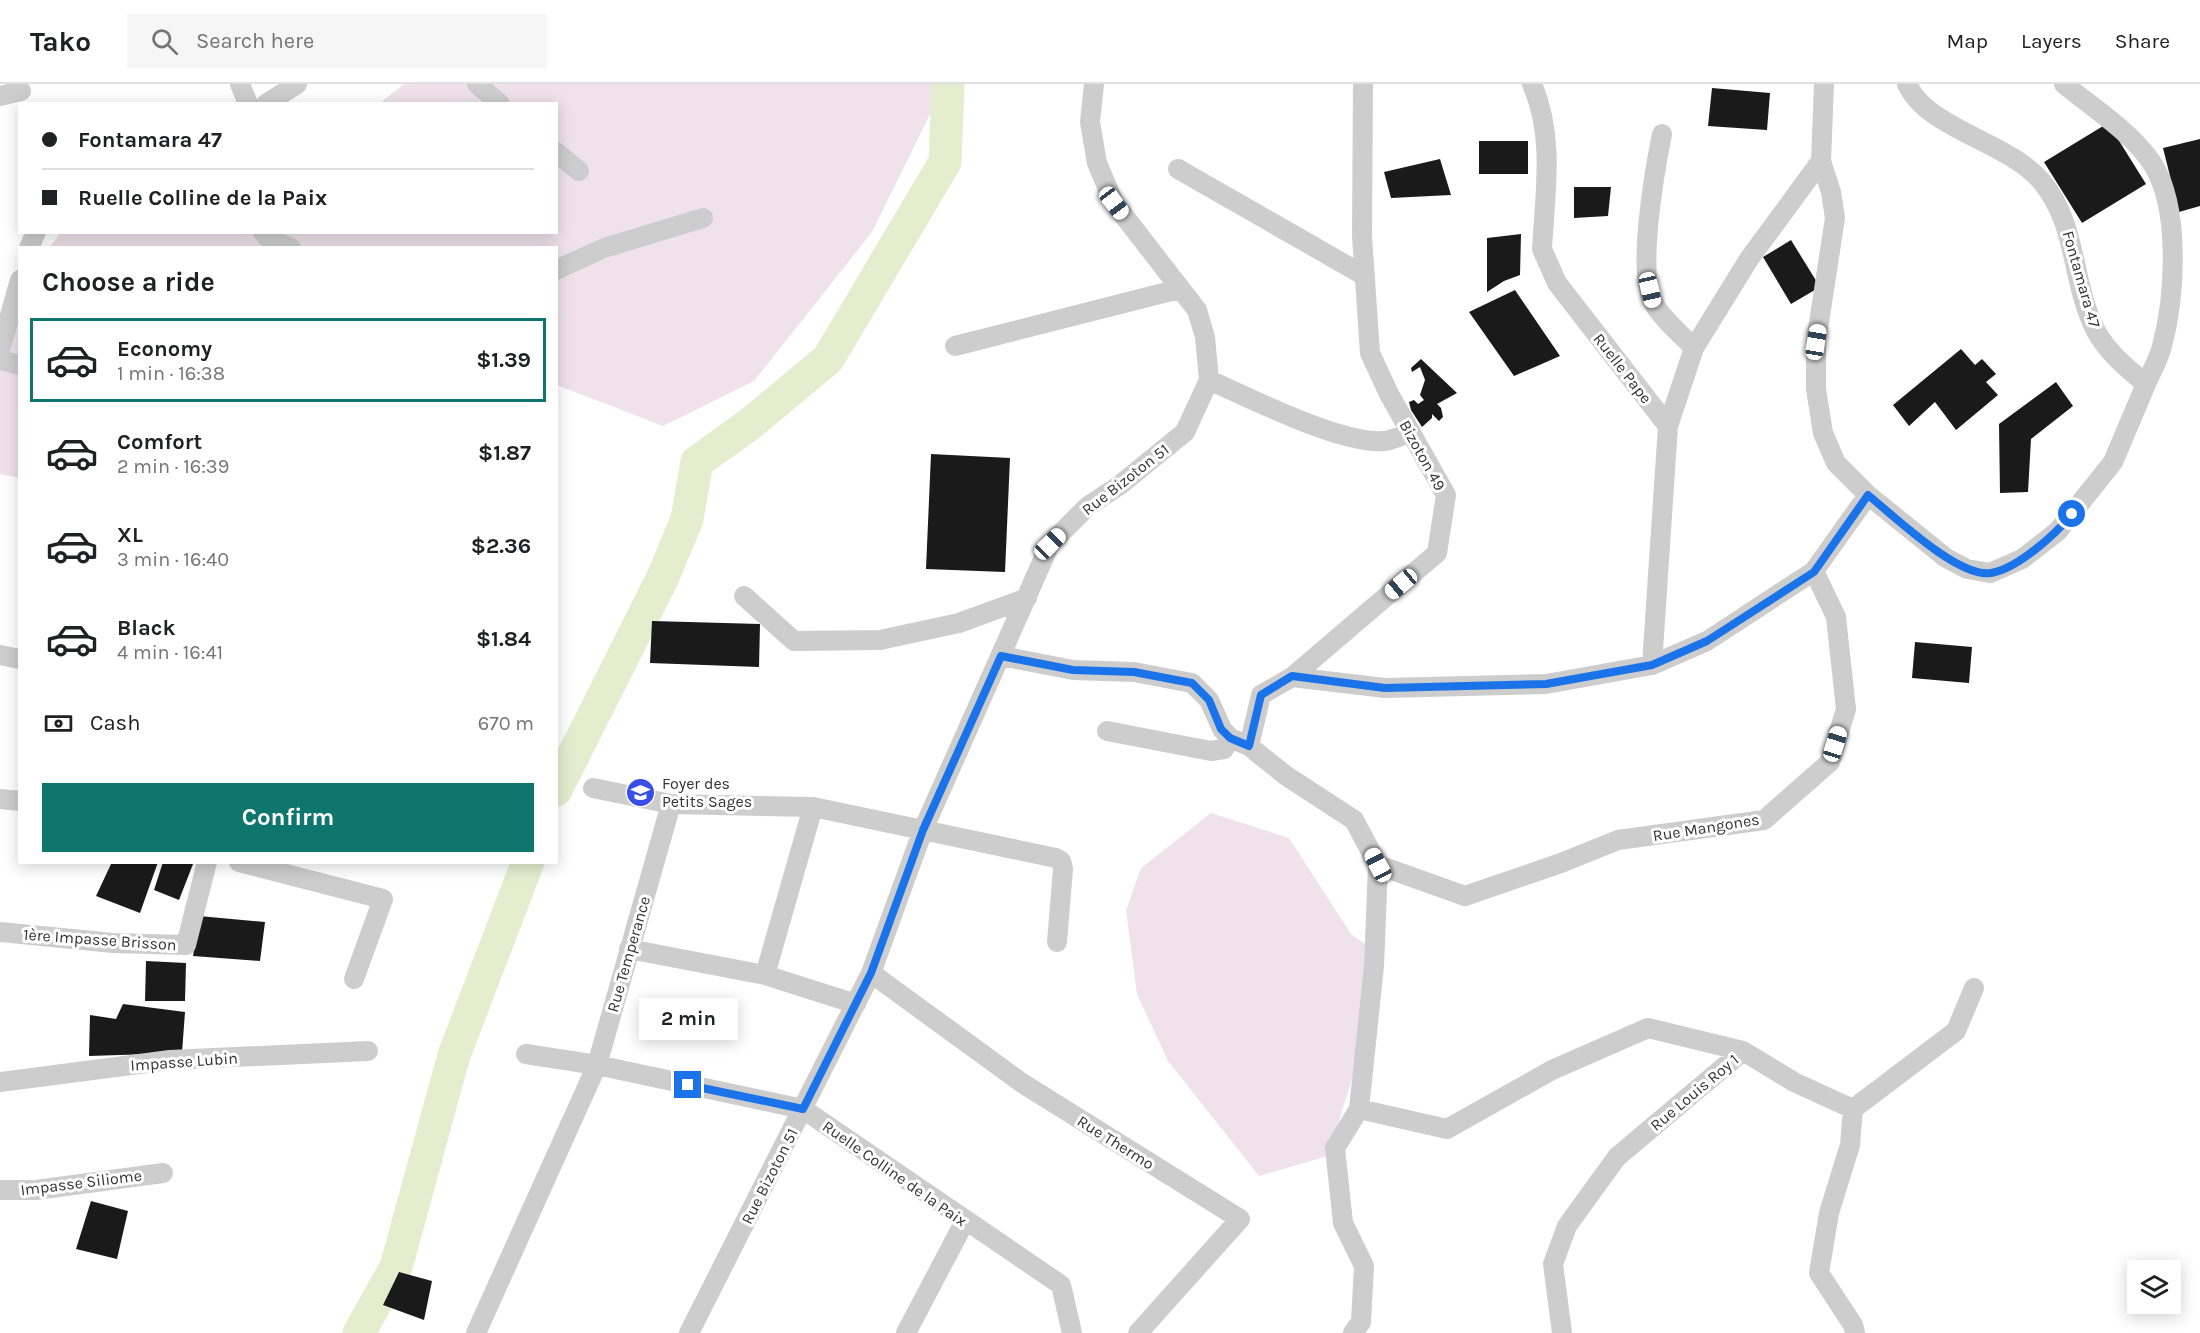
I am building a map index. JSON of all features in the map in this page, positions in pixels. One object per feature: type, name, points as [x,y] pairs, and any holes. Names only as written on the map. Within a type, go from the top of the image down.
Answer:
[{"type":"street","points":[[240,84],[247,102]]},
{"type":"street","points":[[269,102],[297,84]]},
{"type":"street","points":[[477,84],[498,102]]},
{"type":"street","points":[[1094,84],[1090,122],[1097,163],[1114,203],[1197,310],[1205,337],[1209,380],[1277,410],[1357,440],[1386,441],[1411,432]]},
{"type":"street","name":"Bizoton 49","points":[[1240,742],[1261,695],[1292,676],[1437,553],[1446,495],[1389,394],[1370,353],[1362,236],[1363,84]]},
{"type":"street","name":"Ruelle Pape","points":[[1532,84],[1544,120],[1547,145],[1542,249],[1547,265],[1557,283],[1668,426]]},
{"type":"street","points":[[1824,84],[1821,161],[1831,192],[1835,218],[1816,342],[1816,389],[1823,433],[1836,463],[1868,495],[1946,558],[1967,569],[1990,573],[2022,559],[2058,531],[2113,462],[2162,349],[2170,311],[2173,276],[2171,233],[2164,194],[2153,165],[2137,144],[2064,84]]},
{"type":"street","name":"Fontamara 47","points":[[1907,84],[1913,97],[1927,110],[2021,161],[2040,179],[2055,199],[2066,222],[2088,312],[2096,332],[2114,357],[2146,384]]},
{"type":"street","points":[[0,96],[23,93]]},
{"type":"street","points":[[1662,134],[1649,197],[1647,277],[1653,303],[1694,348]]},
{"type":"street","points":[[558,154],[579,171]]},
{"type":"street","points":[[1652,665],[1668,426],[1694,348],[1749,259],[1821,161]]},
{"type":"street","points":[[1178,169],[1365,276]]},
{"type":"street","points":[[558,269],[604,248],[703,218]]},
{"type":"street","points":[[265,234],[268,238],[286,246]]},
{"type":"street","points":[[0,350],[7,299],[18,283]]},
{"type":"street","points":[[955,346],[1179,289]]},
{"type":"street","points":[[0,360],[18,364]]},
{"type":"street","name":"Rue Bizoton 51","points":[[689,1333],[871,973],[923,830],[1050,544],[1088,506],[1120,485],[1185,432],[1209,380]]},
{"type":"street","points":[[1292,676],[1385,688],[1546,684],[1652,665],[1707,641],[1814,572],[1868,495]]},
{"type":"street","name":"Rue Mangones","points":[[1378,865],[1465,896],[1561,863],[1618,840],[1764,820],[1830,762],[1846,709],[1836,617],[1814,572]]},
{"type":"street","points":[[744,596],[794,641],[880,640],[959,623],[1027,598]]},
{"type":"street","points":[[0,655],[18,659]]},
{"type":"street","points":[[1001,656],[1073,670],[1134,672],[1192,683],[1209,700],[1221,729],[1285,775],[1354,820],[1378,865],[1374,966],[1359,1109],[1335,1148],[1342,1223],[1364,1266],[1361,1322],[1353,1333]]},
{"type":"street","points":[[1107,731],[1211,751],[1224,749],[1240,742]]},
{"type":"street","points":[[592,788],[671,804],[813,807],[1056,858],[1061,861],[1063,869],[1057,942]]},
{"type":"street","points":[[0,799],[18,801]]},
{"type":"street","name":"Rue Temperance","points":[[480,1332],[597,1065],[671,804]]},
{"type":"street","points":[[765,975],[813,807]]},
{"type":"street","name":"1ère Impasse Brisson","points":[[0,932],[113,943],[186,945],[206,864]]},
{"type":"street","points":[[247,864],[383,899],[354,979]]},
{"type":"street","points":[[629,949],[765,975],[856,1004]]},
{"type":"street","name":"Rue Thermo","points":[[871,973],[1022,1083],[1240,1219],[1138,1333]]},
{"type":"street","points":[[1855,1333],[1853,1325],[1819,1273],[1829,1213],[1850,1145],[1853,1109],[1956,1031],[1974,988]]},
{"type":"street","name":"Rue Louis Roy 1","points":[[1359,1109],[1447,1129],[1552,1070],[1648,1028],[1743,1051]]},
{"type":"street","name":"Impasse Lubin","points":[[0,1082],[170,1060],[368,1051]]},
{"type":"street","points":[[1743,1051],[1794,1082],[1853,1109]]},
{"type":"street","name":"Rue Louis Roy 1","points":[[1562,1333],[1553,1264],[1567,1226],[1617,1157],[1743,1051]]},
{"type":"street","name":"Ruelle Colline de la Paix","points":[[526,1054],[597,1065],[803,1109],[1061,1285],[1072,1333]]},
{"type":"street","name":"Impasse Siliome","points":[[0,1190],[36,1190],[163,1173]]},
{"type":"street","points":[[906,1333],[965,1221]]},
{"type":"shaded area","points":[[404,84],[945,84],[872,232],[754,381],[663,426],[558,385],[558,246],[50,246],[60,234],[558,234],[558,102],[381,102]]},
{"type":"shaded area","points":[[18,285],[18,478],[0,474],[0,340]]},
{"type":"shaded area","points":[[1211,813],[1289,838],[1351,934],[1383,957],[1371,1017],[1328,1156],[1259,1176],[1168,1061],[1137,994],[1126,910],[1141,868]]},
{"type":"building","points":[[1712,88],[1770,93],[1767,130],[1708,126]]},
{"type":"building","points":[[2108,123],[2146,184],[2082,223],[2044,162]]},
{"type":"building","points":[[2200,139],[2200,206],[2179,212],[2163,148]]},
{"type":"building","points":[[1479,141],[1528,141],[1528,174],[1479,174]]},
{"type":"building","points":[[1440,159],[1451,195],[1391,198],[1384,172]]},
{"type":"building","points":[[1574,187],[1611,187],[1608,216],[1574,218]]},
{"type":"building","points":[[1521,234],[1520,275],[1504,281],[1487,292],[1487,238]]},
{"type":"building","points":[[1791,240],[1820,287],[1791,304],[1763,257]]},
{"type":"building","points":[[1515,290],[1560,356],[1514,376],[1469,312]]},
{"type":"building","points":[[1961,349],[1975,365],[1982,359],[1996,374],[1986,382],[1998,395],[1956,430],[1935,402],[1909,426],[1893,405]]},
{"type":"building","points":[[1421,359],[1457,393],[1437,404],[1441,408],[1443,417],[1439,421],[1432,414],[1432,418],[1422,427],[1411,410],[1409,402],[1414,400],[1418,404],[1424,400],[1420,395],[1425,380],[1420,367],[1412,372],[1411,368]]},
{"type":"building","points":[[2056,382],[2073,406],[2031,439],[2028,492],[2000,493],[1999,424]]},
{"type":"building","points":[[931,454],[1010,458],[1005,572],[926,569]]},
{"type":"building","points":[[652,621],[760,624],[759,667],[650,663]]},
{"type":"building","points":[[1915,642],[1972,647],[1969,683],[1912,678]]},
{"type":"building","points":[[111,864],[157,864],[140,913],[96,896]]},
{"type":"building","points":[[162,864],[193,864],[179,900],[154,890]]},
{"type":"building","points":[[199,916],[265,922],[260,961],[193,956]]},
{"type":"building","points":[[146,961],[186,963],[185,1001],[145,1001]]},
{"type":"building","points":[[123,1004],[185,1012],[182,1053],[89,1056],[90,1015],[116,1019]]},
{"type":"building","points":[[91,1201],[128,1211],[117,1259],[76,1249]]},
{"type":"building","points":[[399,1272],[432,1281],[424,1320],[383,1305]]},
{"type":"waterway","points":[[558,786],[663,577],[687,519],[697,462],[750,424],[828,359],[945,162],[948,87]]},
{"type":"waterway","points":[[359,1333],[396,1267],[454,1055],[527,864]]},
{"type":"place","name":"Foyer des Petits Sages","points":[[641,792]]},
{"type":"route","points":[[688,1085],[803,1109],[871,973],[923,830],[1001,656],[1073,670],[1134,672],[1192,683],[1209,700],[1221,729],[1230,738],[1249,746],[1261,695],[1292,676],[1385,688],[1546,684],[1652,665],[1707,641],[1814,572],[1868,495],[1946,558],[1967,569],[1990,573],[2022,559],[2058,531],[2072,514]]}]
